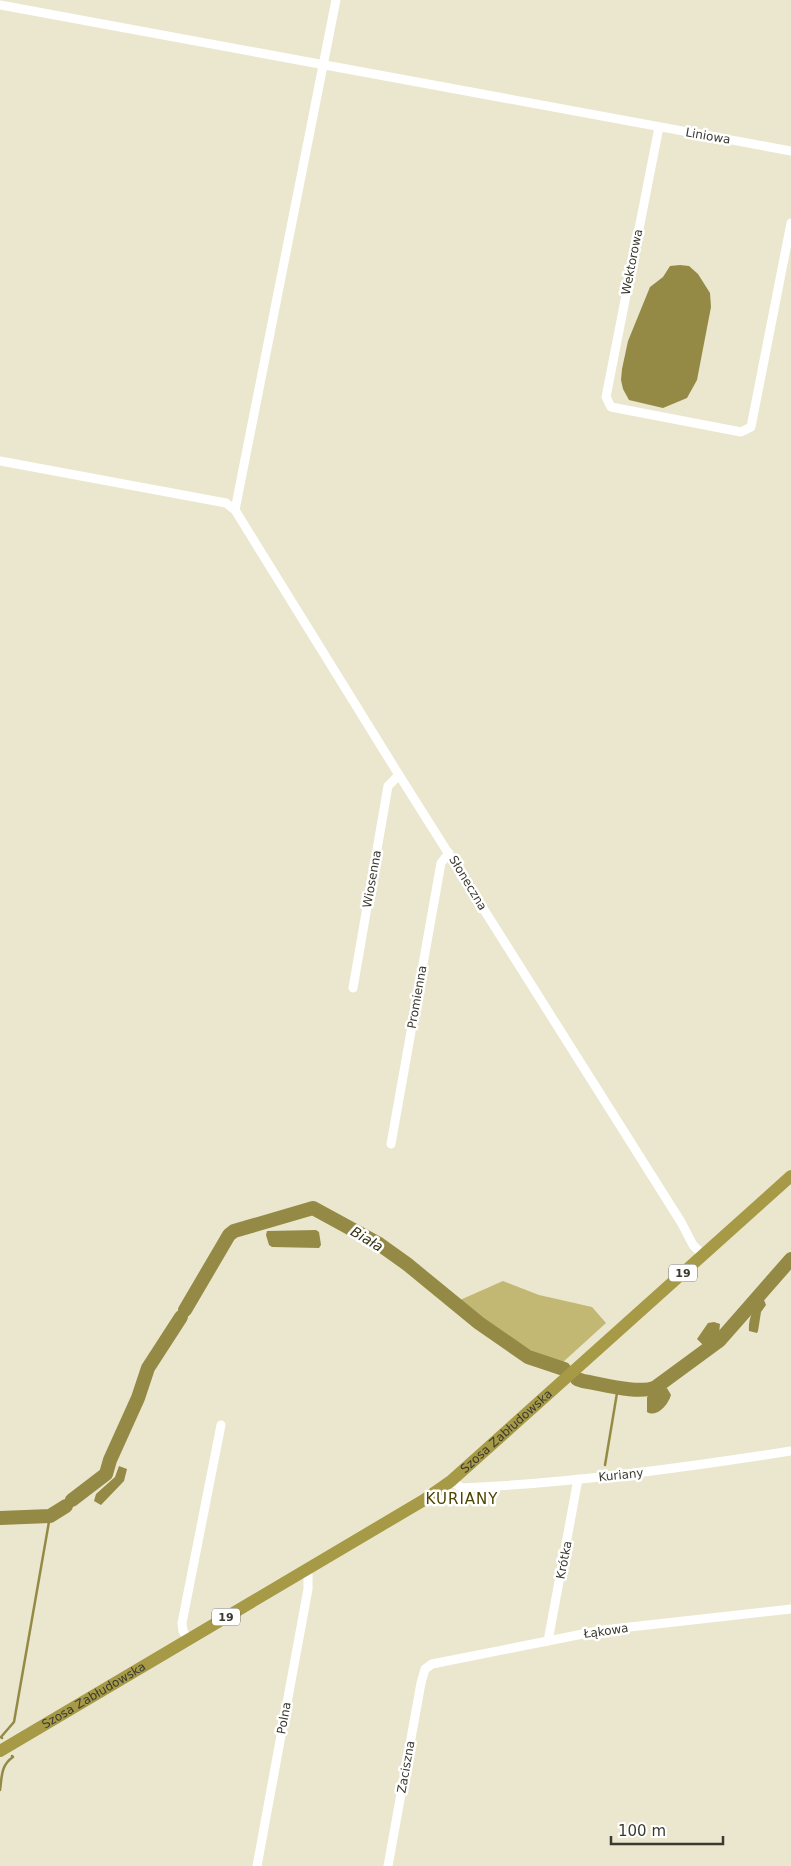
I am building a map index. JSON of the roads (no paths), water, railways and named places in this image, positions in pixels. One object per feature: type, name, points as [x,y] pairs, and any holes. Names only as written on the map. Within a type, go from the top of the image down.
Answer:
[{"type":"highway","name":"Szosa Zabłudowska","points":[[0,1751],[424,1500],[451,1481],[791,1176]]},
{"type":"street","points":[[0,461],[226,503],[235,510],[336,0]]},
{"type":"street","name":"Liniowa","points":[[0,5],[791,151]]},
{"type":"street","name":"Wektorowa","points":[[659,127],[606,397],[611,407],[741,432],[751,427],[791,222]]},
{"type":"street","name":"Słoneczna","points":[[235,510],[399,775],[450,853],[681,1222],[693,1245],[703,1255]]},
{"type":"street","name":"Wiosenna","points":[[353,988],[388,786],[399,775]]},
{"type":"street","name":"Promienna","points":[[391,1144],[441,863],[450,853]]},
{"type":"street","points":[[188,1640],[183,1631],[182,1623],[221,1425]]},
{"type":"street","name":"Kuriany","points":[[451,1481],[462,1488],[578,1479],[662,1470],[791,1451]]},
{"type":"street","name":"Krótka","points":[[548,1641],[578,1479]]},
{"type":"street","name":"Polna","points":[[257,1866],[308,1589],[308,1575],[304,1570]]},
{"type":"street","name":"Łąkowa","points":[[425,1669],[439,1662],[603,1630],[718,1619],[791,1609]]},
{"type":"street","name":"Zaciszna","points":[[388,1866],[419,1692],[425,1669]]},
{"type":"waterway","name":"Biała","points":[[185,1310],[229,1235],[234,1231],[313,1208],[379,1244],[407,1264],[479,1323],[528,1357],[564,1369]]},
{"type":"waterway","name":"Biała","points":[[577,1379],[630,1389],[640,1390],[656,1387],[720,1340],[791,1259]]},
{"type":"waterway","name":"Biała","points":[[72,1500],[106,1474],[110,1460],[138,1398],[148,1368],[181,1317]]},
{"type":"waterway","points":[[605,1465],[618,1387]]},
{"type":"waterway","name":"Biała","points":[[0,1518],[50,1516],[66,1506]]},
{"type":"waterway","points":[[2,1738],[14,1722],[50,1516]]},
{"type":"waterway","points":[[0,1790],[4,1767],[12,1756]]},
{"type":"district","name":"KURIANY","points":[[462,1499]]}]
